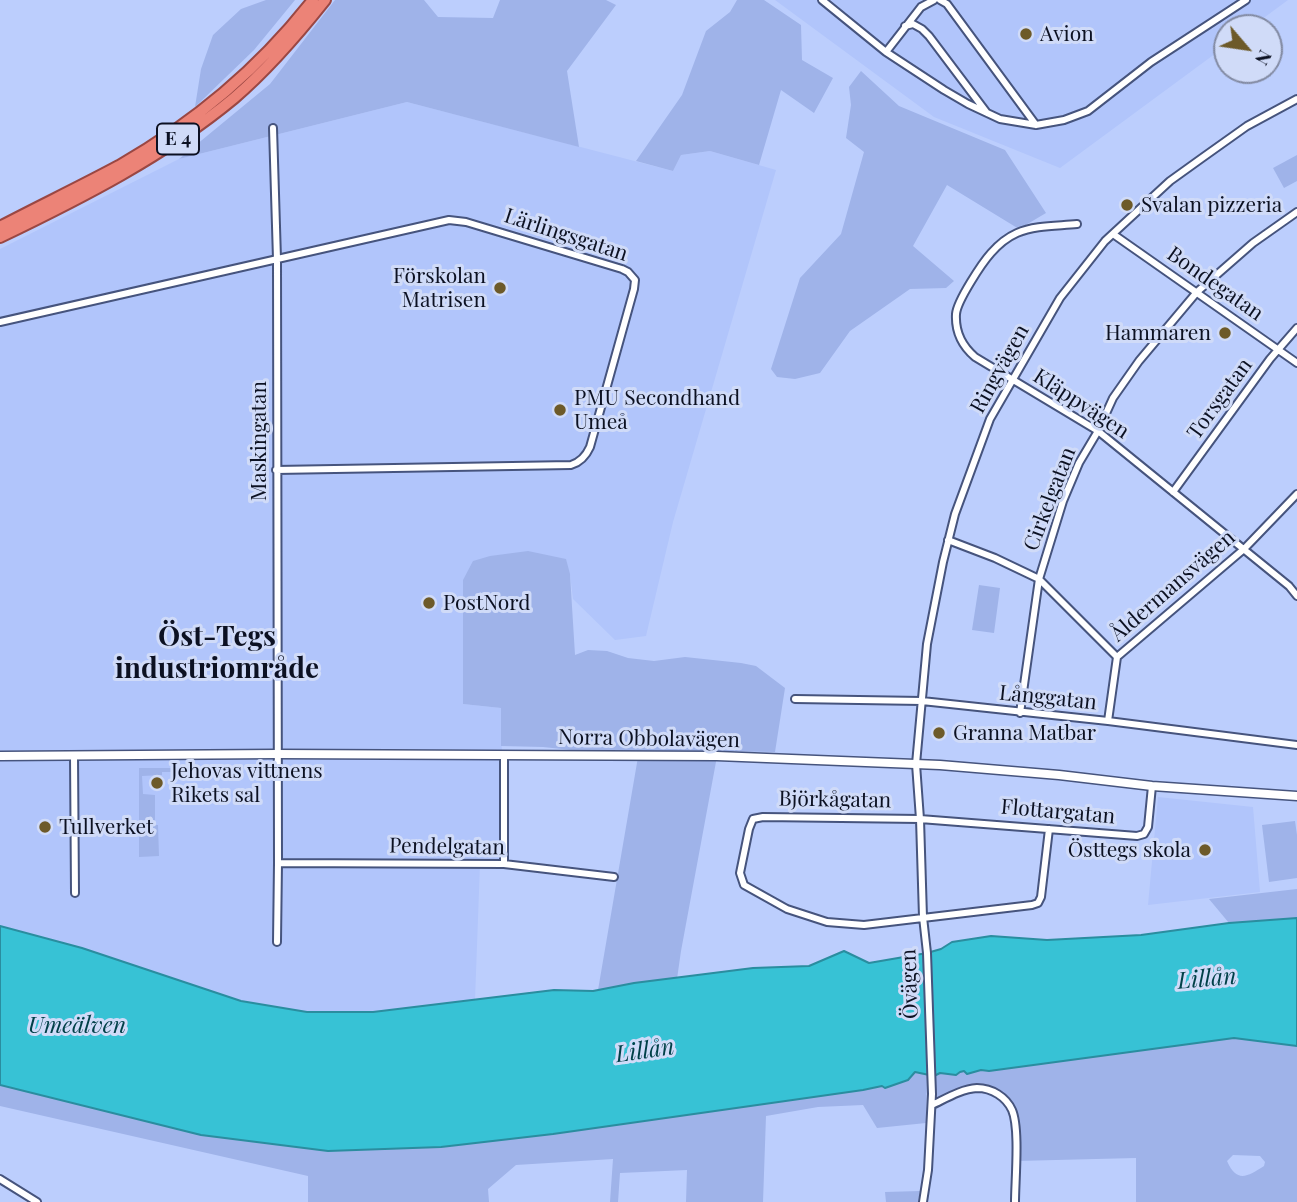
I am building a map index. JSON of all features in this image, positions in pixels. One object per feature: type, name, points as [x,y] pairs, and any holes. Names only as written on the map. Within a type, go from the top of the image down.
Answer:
[{"type":"highway","name":"E 4","points":[[0,227],[119,165],[180,127],[227,91],[258,62],[313,0]]},
{"type":"highway","name":"E 4","points":[[0,237],[97,187],[173,143],[204,121],[236,96],[274,59],[324,0]]},
{"type":"street","points":[[822,0],[886,52],[944,90],[1000,119],[1036,125],[1064,120],[1088,111],[1168,50],[1245,0]]},
{"type":"street","points":[[886,52],[921,7],[934,0]]},
{"type":"street","points":[[940,0],[947,4],[1036,125]]},
{"type":"street","points":[[905,26],[913,24],[929,36],[988,114]]},
{"type":"street","name":"Ringvägen","points":[[916,764],[927,644],[948,540],[990,419],[1060,298],[1105,241],[1170,181],[1247,126],[1297,99]]},
{"type":"street","name":"Maskingatan","points":[[273,128],[277,259],[276,943]]},
{"type":"street","name":"Cirkelgatan","points":[[1020,713],[1039,579],[1063,502],[1079,463],[1113,398],[1139,361],[1197,292],[1253,243],[1297,212]]},
{"type":"street","name":"Lärlingsgatan","points":[[0,321],[449,220],[466,222],[622,269],[635,280],[590,447],[587,454],[576,464],[276,470]]},
{"type":"street","name":"Kläppvägen","points":[[1077,225],[1017,233],[1002,242],[990,254],[962,296],[956,312],[964,348],[975,358],[1098,431],[1289,586],[1297,596]]},
{"type":"street","name":"Bondegatan","points":[[1113,234],[1297,363]]},
{"type":"street","name":"Torsgatan","points":[[1173,492],[1297,328]]},
{"type":"street","name":"Åldermansvägen","points":[[1108,721],[1117,657],[1244,549],[1297,494]]},
{"type":"street","points":[[948,540],[1039,579],[1117,657]]},
{"type":"street","name":"Långgatan","points":[[795,699],[922,701],[1297,745]]},
{"type":"street","name":"Norra Obbolavägen","points":[[0,756],[717,756],[916,764],[1059,775],[1152,786],[1297,796]]},
{"type":"street","points":[[74,756],[75,893]]},
{"type":"street","points":[[503,756],[504,864]]},
{"type":"street","name":"Övägen","points":[[916,764],[932,1094],[928,1170],[923,1202]]},
{"type":"street","name":"Flottargatan","points":[[920,819],[1141,836],[1148,827],[1152,786]]},
{"type":"street","name":"Björkågatan","points":[[920,819],[753,819],[740,873],[744,885],[787,909],[827,922],[864,925],[923,918]]},
{"type":"street","points":[[923,918],[1038,903],[1049,829]]},
{"type":"street","name":"Pendelgatan","points":[[278,863],[504,864],[614,877]]},
{"type":"street","points":[[932,1105],[978,1088],[1000,1095],[1008,1103],[1013,1112],[1015,1134],[1014,1202]]},
{"type":"street","points":[[0,1179],[37,1202]]},
{"type":"shaded area","points":[[266,0],[295,0],[254,50],[195,107],[201,69],[213,35],[241,9]]},
{"type":"shaded area","points":[[335,0],[424,0],[438,17],[493,18],[500,0],[606,0],[616,5],[567,71],[579,147],[407,102],[179,159],[270,84]]},
{"type":"shaded area","points":[[737,0],[764,0],[801,25],[802,60],[833,78],[814,113],[781,90],[759,165],[710,151],[681,155],[673,171],[636,161],[682,95],[706,31],[730,12]]},
{"type":"shaded area","points":[[775,0],[1288,0],[1269,14],[1213,14],[1213,55],[1060,168],[934,117]]},
{"type":"shaded area","points":[[861,71],[899,106],[1005,150],[1046,213],[1019,229],[947,185],[913,246],[954,281],[946,288],[910,289],[850,331],[820,373],[795,379],[777,377],[771,369],[800,278],[841,234],[864,152],[846,138],[851,105],[849,87]]},
{"type":"shaded area","points":[[407,102],[673,171],[681,155],[710,151],[776,170],[673,522],[646,636],[615,640],[573,599],[570,574],[463,704],[501,708],[504,864],[480,864],[475,1000],[373,1012],[307,1012],[241,1001],[82,948],[0,926],[0,249],[179,159]]},
{"type":"shaded area","points":[[1297,155],[1297,181],[1284,188],[1273,168]]},
{"type":"shaded area","points":[[528,551],[566,559],[570,574],[575,655],[588,650],[607,651],[628,658],[654,661],[685,657],[741,663],[756,666],[785,688],[775,752],[718,751],[677,979],[598,990],[638,757],[543,747],[501,746],[501,708],[463,704],[463,580],[473,561]]},
{"type":"shaded area","points":[[979,585],[1000,588],[994,633],[972,630]]},
{"type":"shaded area","points":[[139,768],[171,768],[171,772],[162,772],[162,775],[142,776],[143,794],[155,795],[159,856],[139,857]]},
{"type":"shaded area","name":"Östtegs skola","points":[[1158,797],[1253,807],[1260,892],[1148,905]]},
{"type":"shaded area","points":[[1295,821],[1297,878],[1269,882],[1262,825]]},
{"type":"shaded area","points":[[1297,889],[1297,918],[1229,923],[1209,899]]},
{"type":"shaded area","points":[[1234,1038],[1297,1046],[1297,1202],[1136,1202],[1136,1158],[1016,1161],[1013,1112],[1000,1095],[978,1088],[932,1105],[934,1076],[940,1073],[964,1071],[968,1074],[981,1070]],"holes":[[[1233,1155],[1260,1156],[1265,1162],[1264,1166],[1243,1176],[1235,1173],[1227,1161]]]},
{"type":"shaded area","points":[[915,1072],[927,1075],[926,1123],[877,1128],[863,1105],[818,1107],[766,1116],[763,1202],[686,1202],[687,1170],[620,1173],[618,1202],[610,1202],[613,1159],[516,1165],[488,1189],[489,1202],[308,1202],[308,1176],[0,1106],[0,1085],[201,1135],[328,1151],[441,1147],[553,1134],[882,1086],[885,1088],[908,1080]]},
{"type":"shaded area","points":[[920,1191],[918,1202],[886,1202],[885,1192]]},
{"type":"water","name":"Umeälven","points":[[1297,918],[1297,1046],[1234,1038],[967,1074],[964,1071],[956,1075],[940,1073],[934,1076],[915,1072],[908,1080],[885,1088],[882,1086],[553,1134],[441,1147],[328,1151],[201,1135],[0,1085],[0,926],[82,948],[241,1001],[307,1012],[373,1012],[554,990],[593,991],[753,968],[809,966],[844,951],[869,963],[927,953],[952,942],[991,936],[1047,940],[1141,935],[1229,923]]},
{"type":"place","name":"Avion","points":[[1026,34]]},
{"type":"place","name":"Svalan pizzeria","points":[[1127,205]]},
{"type":"place","name":"Förskolan Matrisen","points":[[500,288]]},
{"type":"place","name":"Hammaren","points":[[1225,333]]},
{"type":"place","name":"PMU Secondhand Umeå","points":[[560,410]]},
{"type":"place","name":"PostNord","points":[[429,603]]},
{"type":"place","name":"Granna Matbar","points":[[939,733]]},
{"type":"place","name":"Jehovas vittnens Rikets sal","points":[[157,783]]},
{"type":"place","name":"Tullverket","points":[[45,827]]},
{"type":"place","name":"Östtegs skola","points":[[1205,850]]},
{"type":"district","name":"Öst-Tegs industriområde","points":[[217,653]]},
{"type":"water label","name":"Lillån","points":[[1207,979]]},
{"type":"water label","name":"Lillån","points":[[645,1051]]}]
